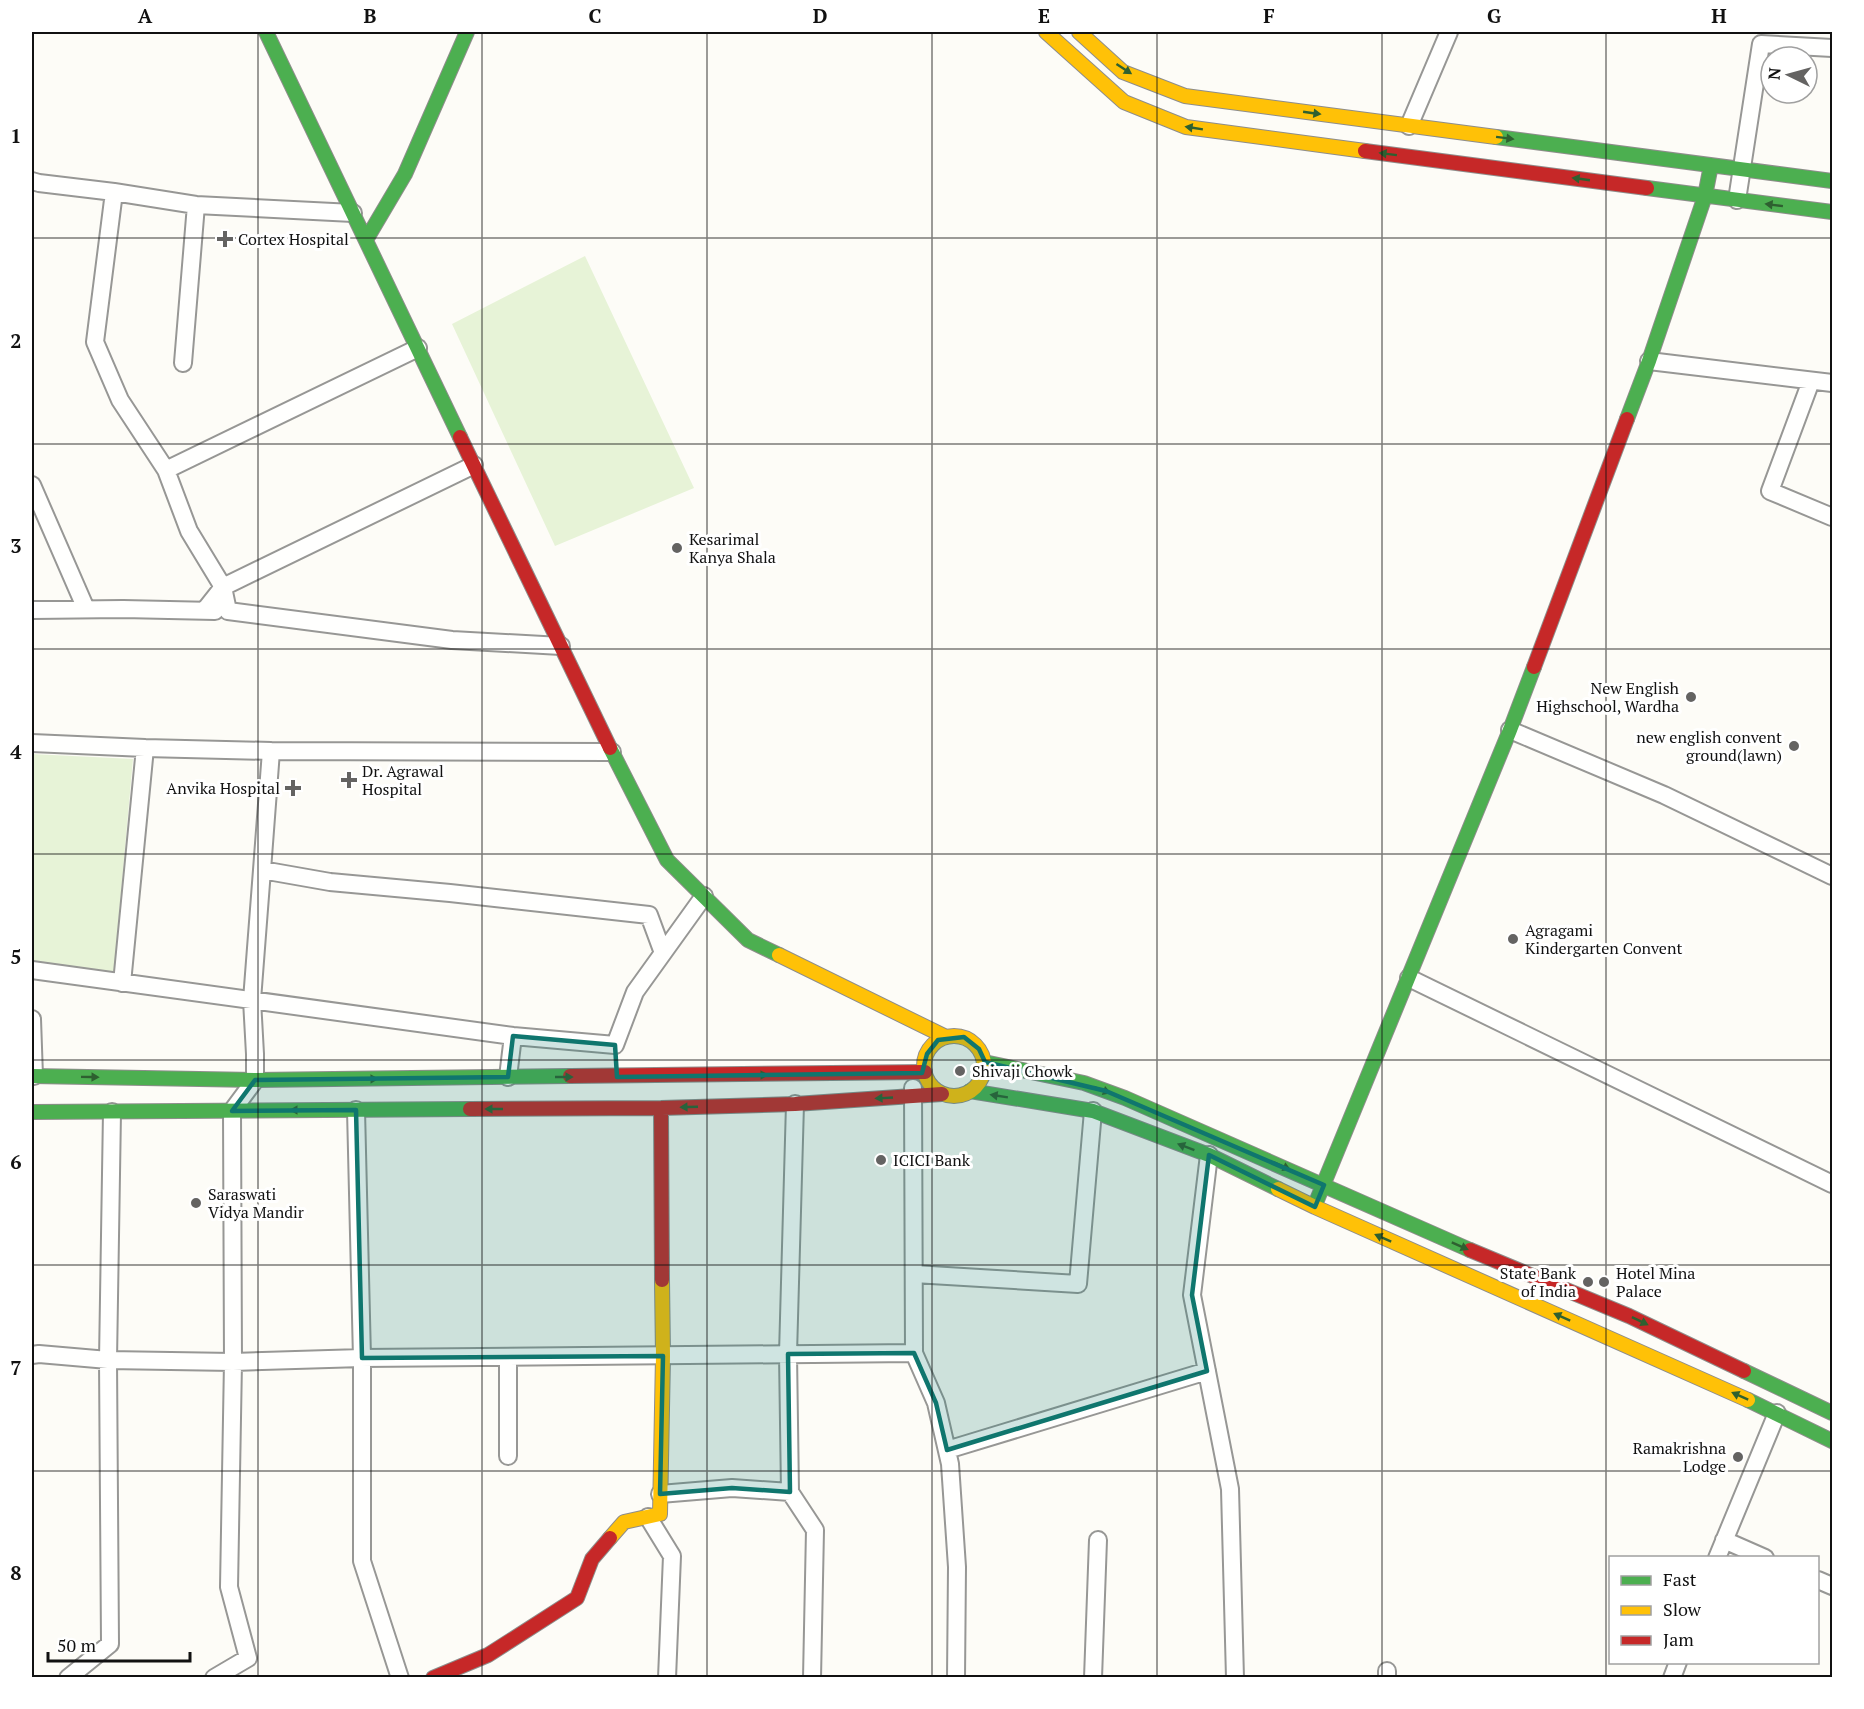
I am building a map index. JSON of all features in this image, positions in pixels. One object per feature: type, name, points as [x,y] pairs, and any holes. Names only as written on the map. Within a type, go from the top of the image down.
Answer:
[{"type":"main road","points":[[32,1112],[661,1108],[795,1104],[942,1094],[961,1095],[977,1085],[982,1077],[984,1062],[980,1049],[973,1042],[964,1037],[946,1036],[748,940],[667,860],[612,752],[266,32]]},
{"type":"main road","points":[[366,240],[405,174],[467,32]]},
{"type":"main road","points":[[1046,32],[1124,102],[1186,127],[1833,212]]},
{"type":"main road","points":[[1079,32],[1124,72],[1185,96],[1833,181]]},
{"type":"main road","points":[[1315,1207],[1510,730],[1649,361],[1705,196],[1711,165]]},
{"type":"main road","points":[[913,1073],[929,1028]]},
{"type":"main road","points":[[913,1073],[924,1063],[931,1046],[946,1036]]},
{"type":"main road","points":[[984,1062],[1084,1083],[1106,1091],[1475,1252],[1629,1316],[1833,1413]]},
{"type":"main road","points":[[33,1076],[255,1080],[913,1073],[928,1081],[942,1094]]},
{"type":"main road","points":[[970,1091],[1093,1111],[1209,1155],[1315,1207],[1776,1413],[1833,1441]]},
{"type":"main road","points":[[433,1677],[488,1655],[577,1598],[592,1559],[624,1522],[660,1514],[663,1356],[661,1108]]},
{"type":"street","points":[[1409,126],[1449,32]]},
{"type":"street","points":[[1737,200],[1761,44],[1833,48]]},
{"type":"street","points":[[32,181],[196,205],[353,213]]},
{"type":"street","points":[[114,192],[95,342],[120,400],[166,470],[189,531],[223,587],[228,611]]},
{"type":"street","points":[[183,363],[196,205]]},
{"type":"street","points":[[166,470],[418,348]]},
{"type":"street","points":[[1649,361],[1833,383]]},
{"type":"street","points":[[1811,381],[1770,491],[1833,518]]},
{"type":"street","points":[[204,611],[223,587],[474,465]]},
{"type":"street","points":[[32,485],[86,609]]},
{"type":"street","points":[[32,610],[228,611],[452,640],[561,646]]},
{"type":"street","points":[[1510,730],[1664,795],[1833,876]]},
{"type":"street","points":[[32,743],[271,751],[612,752]]},
{"type":"street","points":[[122,983],[145,748]]},
{"type":"street","points":[[214,1677],[248,1658],[229,1587],[233,1362],[232,1111],[255,1080],[252,1000],[271,751]]},
{"type":"street","points":[[262,870],[330,882],[648,915],[663,953]]},
{"type":"street","points":[[617,1077],[615,1045],[635,992],[704,896]]},
{"type":"street","points":[[32,970],[513,1036],[615,1045]]},
{"type":"street","points":[[1409,978],[1833,1184]]},
{"type":"street","points":[[32,1019],[33,1076]]},
{"type":"street","points":[[508,1077],[513,1036]]},
{"type":"street","points":[[913,1073],[915,1353],[936,1403],[951,1464],[957,1567],[956,1677]]},
{"type":"street","points":[[795,1104],[788,1354],[790,1492],[815,1530],[812,1677]]},
{"type":"street","points":[[357,1110],[362,1358],[362,1561],[400,1677]]},
{"type":"street","points":[[914,1274],[1078,1284],[1093,1111]]},
{"type":"street","points":[[68,1677],[110,1644],[108,1360],[111,1112]]},
{"type":"street","points":[[1209,1155],[1192,1295],[1230,1489],[1234,1677]]},
{"type":"street","points":[[32,1355],[108,1360],[233,1362],[362,1358],[915,1353]]},
{"type":"street","points":[[508,1357],[508,1456]]},
{"type":"street","points":[[947,1450],[1207,1371]]},
{"type":"street","points":[[1717,1556],[1776,1413]]},
{"type":"street","points":[[660,1494],[732,1488],[790,1492]]},
{"type":"street","points":[[648,1517],[672,1556],[667,1677]]},
{"type":"street","points":[[1093,1677],[1098,1540]]},
{"type":"street","points":[[1724,1540],[1763,1556]]},
{"type":"street","points":[[1819,1580],[1833,1586]]},
{"type":"highlighted area","points":[[513,1036],[615,1045],[617,1077],[922,1073],[927,1054],[938,1040],[964,1037],[979,1049],[985,1062],[1106,1091],[1324,1185],[1315,1207],[1209,1155],[1192,1295],[1207,1371],[947,1450],[936,1403],[914,1353],[788,1354],[790,1492],[732,1488],[660,1494],[663,1356],[362,1358],[356,1110],[232,1111],[255,1080],[508,1077]]},
{"type":"green space","points":[[585,256],[694,488],[555,546],[452,324]]},
{"type":"green space","points":[[32,754],[133,759],[113,982],[32,963]]},
{"type":"traffic: fast","points":[[266,32],[460,437]]},
{"type":"traffic: fast","points":[[366,240],[405,174],[467,32]]},
{"type":"traffic: fast","points":[[1496,137],[1832,181]]},
{"type":"traffic: fast","points":[[1627,419],[1705,196],[1711,165]]},
{"type":"traffic: fast","points":[[1647,188],[1832,212]]},
{"type":"traffic: fast","points":[[1317,1200],[1534,667]]},
{"type":"traffic: fast","points":[[610,748],[667,860],[748,940],[779,955]]},
{"type":"traffic: fast","points":[[984,1062],[1084,1083],[1125,1098],[1470,1250]]},
{"type":"traffic: fast","points":[[32,1076],[255,1080],[570,1076]]},
{"type":"traffic: fast","points":[[970,1091],[1093,1111],[1209,1155],[1278,1189]]},
{"type":"traffic: fast","points":[[32,1112],[470,1109]]},
{"type":"traffic: fast","points":[[1744,1371],[1832,1413]]},
{"type":"traffic: fast","points":[[1748,1400],[1832,1441]]},
{"type":"traffic: slow","points":[[1046,32],[1124,102],[1186,127],[1365,151]]},
{"type":"traffic: slow","points":[[1079,32],[1123,72],[1185,96],[1496,137]]},
{"type":"traffic: slow","points":[[779,955],[946,1037]]},
{"type":"traffic: slow","points":[[954,1036],[971,1041],[979,1049],[984,1066],[979,1083],[971,1091],[954,1096],[937,1091],[929,1083],[924,1066],[929,1049],[937,1041],[954,1036]]},
{"type":"traffic: slow","points":[[1278,1189],[1748,1400]]},
{"type":"traffic: slow","points":[[610,1538],[624,1522],[660,1514],[662,1280]]},
{"type":"traffic: jam","points":[[1365,151],[1647,188]]},
{"type":"traffic: jam","points":[[1534,667],[1627,419]]},
{"type":"traffic: jam","points":[[460,437],[610,748]]},
{"type":"traffic: jam","points":[[570,1076],[925,1072]]},
{"type":"traffic: jam","points":[[470,1109],[661,1108],[795,1104],[942,1094]]},
{"type":"traffic: jam","points":[[661,1108],[662,1280]]},
{"type":"traffic: jam","points":[[1470,1250],[1629,1316],[1744,1371]]},
{"type":"traffic: jam","points":[[433,1678],[488,1655],[577,1598],[592,1559],[610,1538]]},
{"type":"place","name":"Cortex Hospital","points":[[225,239]]},
{"type":"place","name":"Kesarimal Kanya Shala","points":[[677,548]]},
{"type":"place","name":"New English Highschool, Wardha","points":[[1691,697]]},
{"type":"place","name":"new english convent ground(lawn)","points":[[1794,746]]},
{"type":"place","name":"Dr. Agrawal Hospital","points":[[349,780]]},
{"type":"place","name":"Anvika Hospital","points":[[293,788]]},
{"type":"place","name":"Agragami Kindergarten Convent","points":[[1513,939]]},
{"type":"place","name":"Shivaji Chowk","points":[[960,1071]]},
{"type":"place","name":"ICICI Bank","points":[[881,1160]]},
{"type":"place","name":"Saraswati Vidya Mandir","points":[[196,1203]]},
{"type":"place","name":"State Bank of India","points":[[1588,1282]]},
{"type":"place","name":"Hotel Mina Palace","points":[[1604,1282]]},
{"type":"place","name":"Ramakrishna Lodge","points":[[1738,1457]]}]
